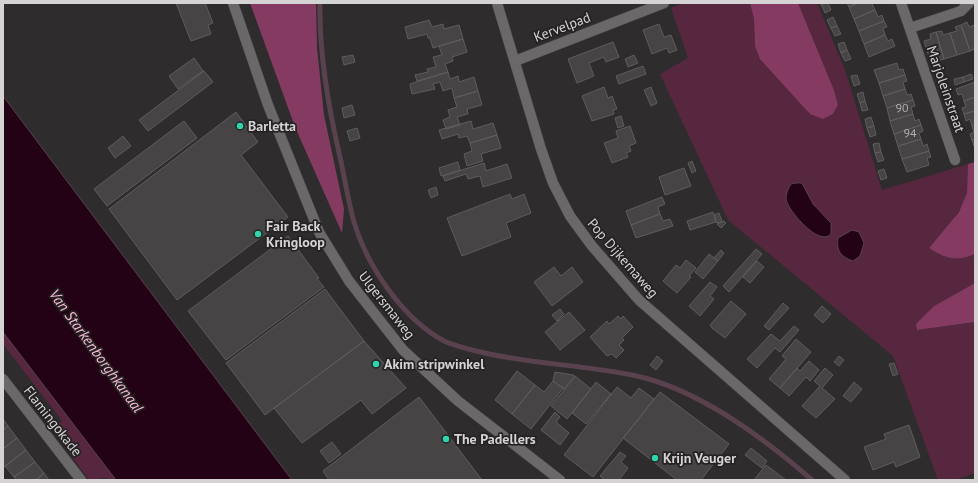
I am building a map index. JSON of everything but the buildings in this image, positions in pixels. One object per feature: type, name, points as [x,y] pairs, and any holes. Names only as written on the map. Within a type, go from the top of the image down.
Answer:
[{"type":"street","name":"Ulgersmaweg","points":[[233,3],[268,105],[319,232],[349,281],[409,355],[458,401],[560,480]]},
{"type":"street","name":"Pop Dijkemaweg","points":[[497,3],[541,149],[553,183],[570,216],[592,246],[639,300],[845,480]]},
{"type":"street","name":"Kervelpad","points":[[515,61],[664,3]]},
{"type":"street","name":"Marjoleinstraat","points":[[901,3],[955,160]]},
{"type":"street","points":[[910,28],[961,11],[969,3]]},
{"type":"street","name":"Flamingokade","points":[[3,379],[81,480]]},
{"type":"shaded area","points":[[250,3],[316,3],[317,48],[324,115],[344,209],[342,233],[295,127]]},
{"type":"shaded area","points":[[684,3],[750,3],[754,19],[755,46],[810,114],[833,114],[838,105],[834,90],[798,3],[817,3],[845,70],[882,190],[968,164],[967,192],[965,199],[957,214],[929,248],[946,257],[957,259],[975,254],[975,283],[934,306],[917,330],[975,322],[975,473],[955,480],[938,480],[893,356],[728,220],[660,74],[688,58],[671,8]]},
{"type":"shaded area","points":[[750,3],[798,3],[834,90],[838,105],[833,114],[823,119],[810,114],[760,59],[755,46],[754,19]]},
{"type":"shaded area","points":[[975,162],[975,254],[957,259],[946,257],[929,248],[959,212],[967,193],[968,164]]},
{"type":"shaded area","points":[[975,283],[975,322],[917,330],[916,324],[934,306]]},
{"type":"shaded area","points":[[3,332],[116,480],[105,478],[89,480],[52,429],[62,421],[3,344]]},
{"type":"water","name":"Van Starkenborghkanaal","points":[[3,96],[292,480],[116,480],[3,332]]},
{"type":"water","points":[[802,183],[813,204],[831,223],[831,233],[829,236],[825,237],[815,234],[805,226],[791,209],[786,199],[786,195],[791,184]]},
{"type":"water","points":[[852,230],[859,232],[864,243],[860,256],[853,261],[845,258],[840,253],[838,247],[838,238]]},
{"type":"waterway","points":[[320,3],[321,42],[325,80],[354,222],[360,239],[377,273],[388,290],[414,319],[444,341],[464,348],[503,357],[595,369],[632,375],[656,381],[704,402],[728,416],[751,431],[812,480]]},
{"type":"place","name":"Barletta","points":[[240,126]]},
{"type":"place","name":"Fair Back Kringloop","points":[[258,234]]},
{"type":"place","name":"Akim stripwinkel","points":[[376,364]]},
{"type":"place","name":"The Padellers","points":[[446,439]]},
{"type":"place","name":"Krijn Veuger","points":[[655,458]]}]
